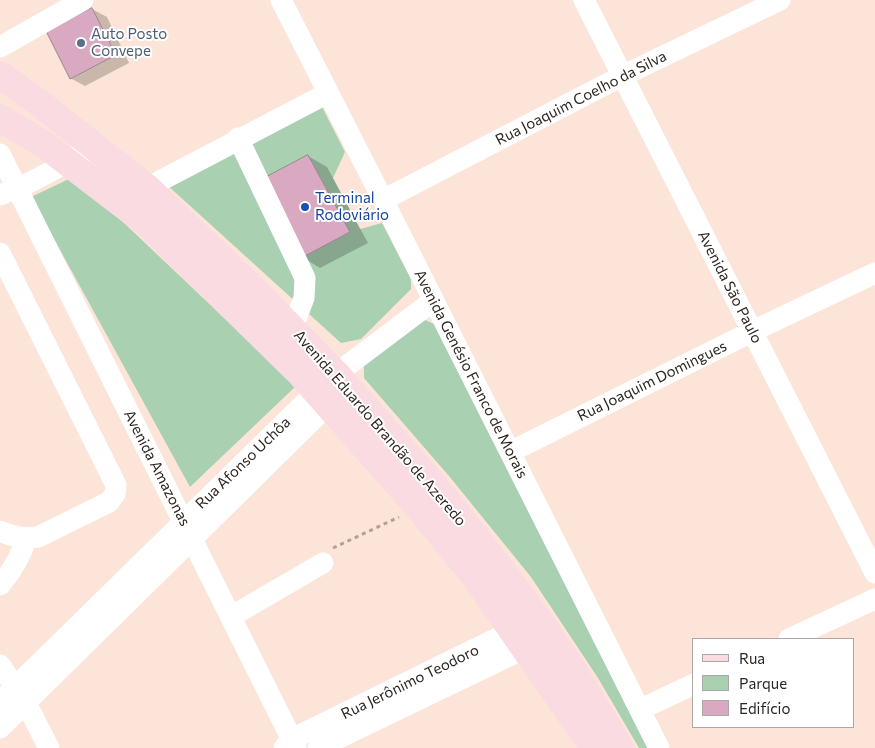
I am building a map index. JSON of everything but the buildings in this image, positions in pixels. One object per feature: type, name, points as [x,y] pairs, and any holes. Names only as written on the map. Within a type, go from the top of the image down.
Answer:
[{"type":"main road","name":"Avenida Eduardo Brandão de Azeredo","points":[[0,75],[38,102],[147,188],[292,329],[332,390],[419,508],[474,575],[594,748]]},
{"type":"main road","name":"Avenida Eduardo Brandão de Azeredo","points":[[0,118],[45,145],[147,223],[293,366],[332,390],[437,489],[544,627],[620,748]]},
{"type":"street","points":[[0,47],[81,0]]},
{"type":"street","name":"Avenida Genésio Franco de Morais","points":[[280,0],[659,748]]},
{"type":"street","name":"Avenida São Paulo","points":[[584,0],[875,573]]},
{"type":"street","name":"Rua Joaquim Coelho da Silva","points":[[383,200],[622,76],[780,0]]},
{"type":"street","points":[[120,202],[328,92]]},
{"type":"street","points":[[238,138],[305,278],[304,298],[292,329]]},
{"type":"street","points":[[9,192],[68,162],[93,146]]},
{"type":"street","name":"Avenida Amazonas","points":[[0,154],[9,192],[232,616],[291,745]]},
{"type":"street","points":[[0,253],[116,485],[113,498],[105,505],[38,537],[26,539],[11,536],[0,530]]},
{"type":"street","name":"Rua Joaquim Domingues","points":[[510,452],[753,331],[875,273]]},
{"type":"street","name":"Rua Afonso Uchôa","points":[[0,728],[21,695],[188,530],[332,390],[434,301]]},
{"type":"street","points":[[0,585],[14,568],[26,539]]},
{"type":"street","points":[[232,616],[322,563]]},
{"type":"street","points":[[791,638],[875,599]]},
{"type":"street","name":"Rua Jerônimo Teodoro","points":[[318,748],[544,627]]},
{"type":"street","name":"Rua Jerônimo Teodoro","points":[[291,745],[520,640]]},
{"type":"street","points":[[0,665],[21,695],[48,748]]},
{"type":"street","points":[[641,710],[692,685]]},
{"type":"street","name":"Rua Afonso Uchôa","points":[[0,702],[21,695]]},
{"type":"path","points":[[322,563],[333,548],[419,508]]},
{"type":"green space","points":[[322,107],[345,152],[333,178],[360,229],[382,223],[411,279],[411,289],[361,339],[341,343],[166,184]]},
{"type":"green space","points":[[71,178],[105,205],[296,386],[190,487],[31,197]]},
{"type":"green space","points":[[421,318],[436,325],[649,748],[639,748],[598,678],[531,577],[449,476],[364,378],[364,366]]},
{"type":"place","name":"Auto Posto Convepe","points":[[81,43]]},
{"type":"place","name":"Terminal Rodoviário","points":[[305,207]]}]
